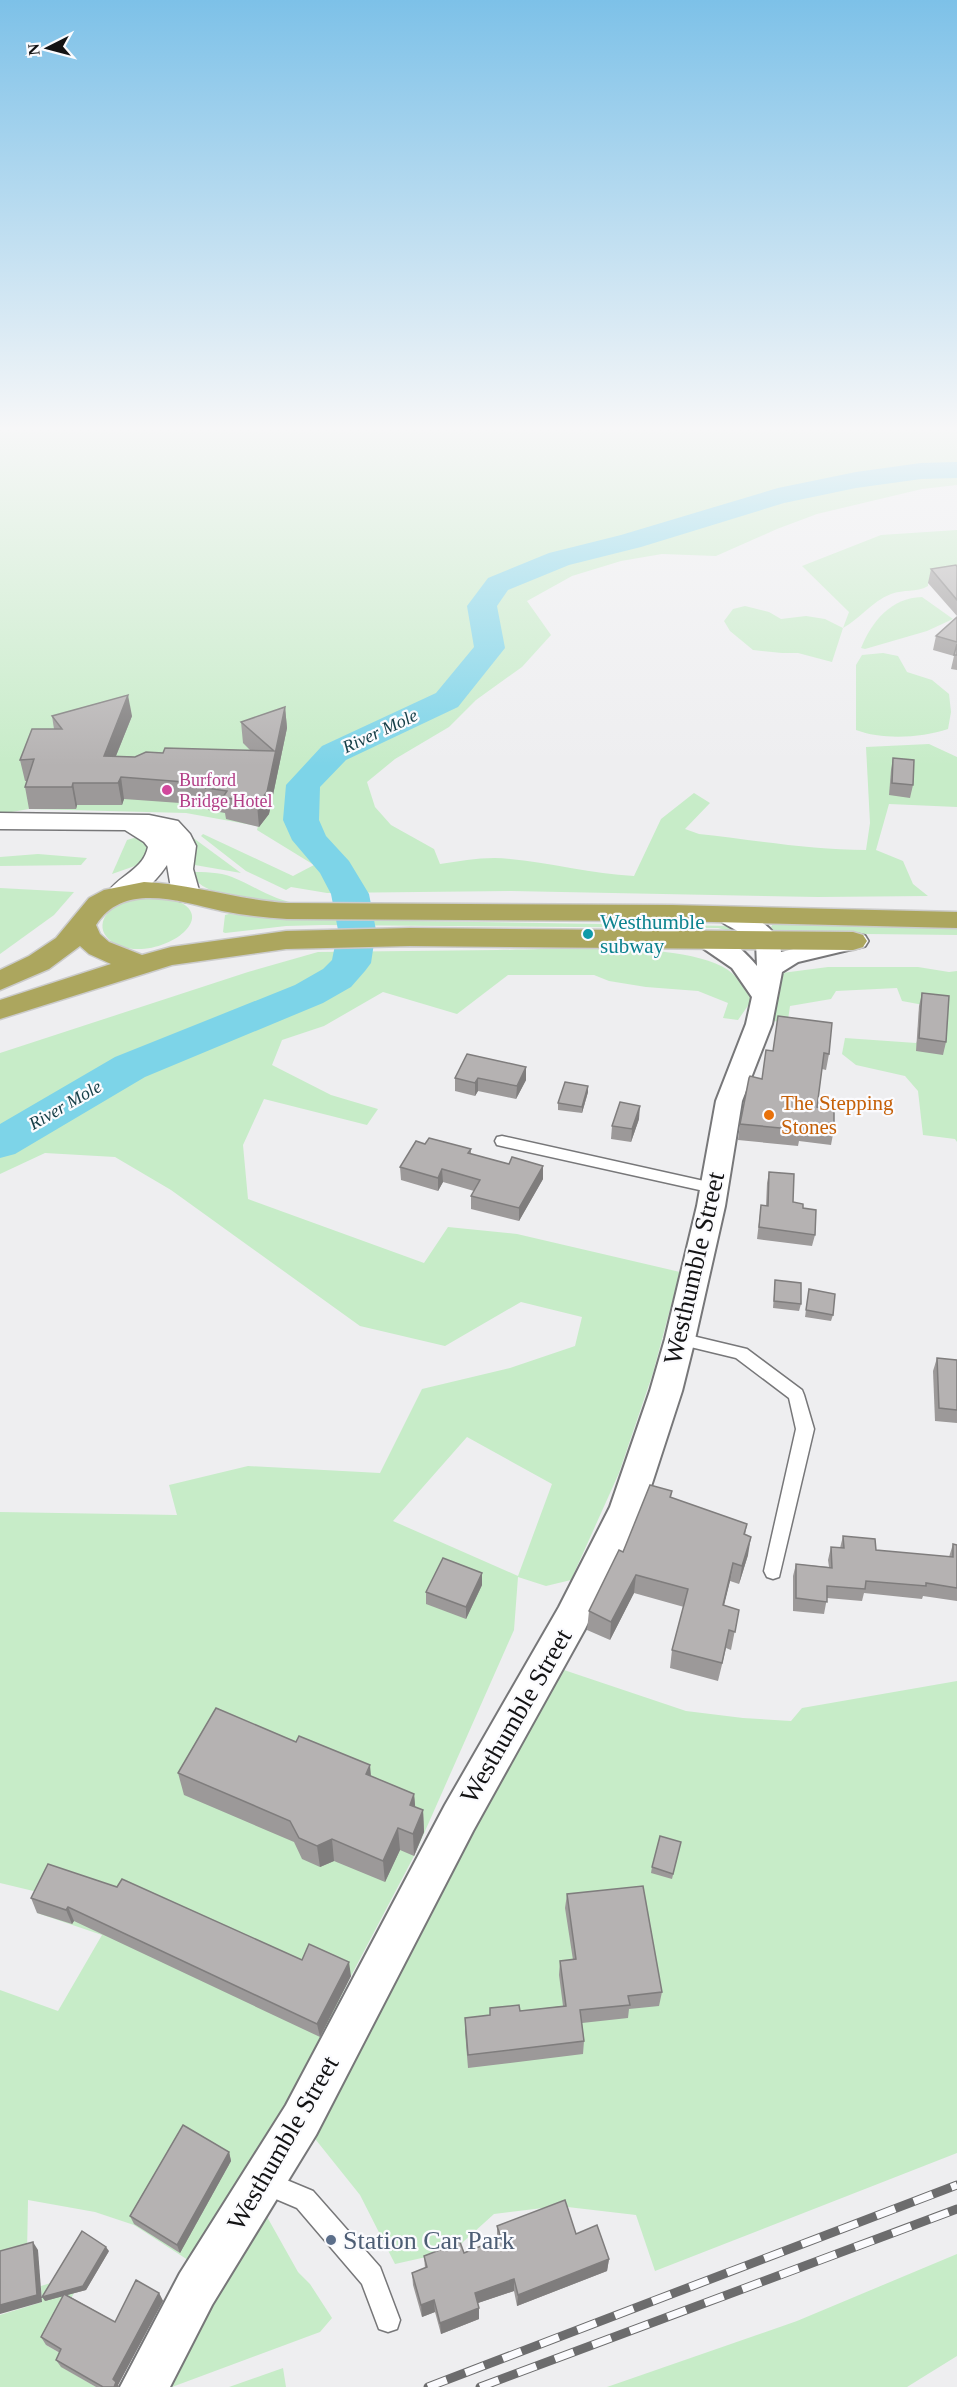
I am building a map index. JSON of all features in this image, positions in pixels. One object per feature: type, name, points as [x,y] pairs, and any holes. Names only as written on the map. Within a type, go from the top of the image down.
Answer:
[{"type":"highway","points":[[0,981],[38,965],[66,944],[84,926],[97,906],[122,892],[141,890],[192,896],[322,925]]},
{"type":"highway","points":[[192,896],[207,917],[206,928],[195,951]]},
{"type":"highway","points":[[0,1010],[141,964],[322,925],[412,925],[726,915],[957,920]]},
{"type":"highway","points":[[412,925],[706,939],[957,941]]},
{"type":"highway","points":[[84,926],[87,938],[96,947],[141,964]]},
{"type":"main road","points":[[0,821],[149,823],[169,827],[176,833],[183,846],[180,869],[192,896]]},
{"type":"main road","points":[[122,892],[152,869],[160,857],[161,846],[153,836],[128,824]]},
{"type":"street","points":[[726,915],[752,927],[768,940]]},
{"type":"street","points":[[706,939],[737,957],[755,977],[764,996]]},
{"type":"street","name":"Westhumble Street","points":[[144,2387],[196,2289],[264,2183],[301,2120],[459,1818],[572,1618],[627,1508],[666,1391],[680,1339],[713,1188],[729,1101],[759,1024],[770,968],[768,940]]},
{"type":"street","points":[[770,968],[790,957],[856,941]]},
{"type":"lane","points":[[502,1141],[713,1188]]},
{"type":"lane","points":[[680,1339],[741,1353],[796,1395],[805,1428],[773,1571]]},
{"type":"lane","points":[[264,2183],[305,2199],[371,2276],[388,2320]]},
{"type":"green space","points":[[0,543],[744,543],[716,556],[662,554],[621,561],[572,576],[527,601],[551,635],[522,667],[476,700],[449,727],[395,759],[367,782],[375,807],[391,825],[434,849],[440,864],[501,858],[634,876],[661,819],[694,793],[710,803],[685,829],[699,834],[803,847],[866,850],[870,823],[866,747],[929,744],[957,757],[957,807],[889,804],[876,850],[903,861],[913,884],[928,896],[818,897],[511,891],[327,893],[291,887],[286,890],[246,871],[201,836],[203,834],[293,876],[314,865],[257,830],[258,826],[186,813],[29,809],[0,814]]},
{"type":"green space","points":[[860,543],[957,543],[957,582],[953,579],[928,583],[928,586],[919,590],[891,594],[878,601],[843,628],[849,612],[802,566]]},
{"type":"green space","points":[[922,597],[953,619],[927,631],[865,649],[861,648],[877,620],[892,606],[911,598]]},
{"type":"green space","points":[[745,606],[769,612],[781,619],[806,616],[825,619],[843,628],[832,662],[798,653],[753,650],[730,631],[724,621],[733,609]]},
{"type":"green space","points":[[883,653],[898,656],[907,672],[932,680],[949,694],[951,712],[948,729],[902,737],[856,730],[856,665],[862,655]]},
{"type":"green space","points":[[137,837],[145,842],[152,851],[149,861],[112,874],[127,840]]},
{"type":"green space","points":[[192,837],[241,873],[189,864]]},
{"type":"green space","points":[[38,854],[87,858],[81,865],[0,866],[0,857]]},
{"type":"green space","points":[[191,872],[227,875],[275,897],[302,904],[258,902],[223,895],[208,889],[197,881]]},
{"type":"green space","points":[[0,888],[74,892],[54,915],[0,954]]},
{"type":"green space","points":[[148,896],[172,899],[188,908],[192,917],[189,926],[167,943],[152,948],[136,949],[120,946],[106,937],[102,925],[113,908],[124,902]]},
{"type":"green space","points":[[225,915],[286,919],[731,926],[748,930],[733,932],[718,928],[323,925],[286,926],[225,933],[223,932]]},
{"type":"green space","points":[[773,924],[957,927],[957,935],[776,933],[771,927]]},
{"type":"green space","points":[[585,948],[655,951],[687,955],[714,963],[733,974],[752,1000],[738,1020],[723,1018],[728,1003],[698,991],[646,987],[609,981],[594,975],[508,975],[457,1014],[383,992],[324,1026],[282,1040],[272,1065],[331,1095],[378,1109],[367,1125],[264,1099],[243,1145],[248,1199],[424,1263],[448,1227],[517,1234],[680,1272],[653,1373],[619,1473],[571,1580],[546,1586],[518,1577],[514,1630],[414,1856],[351,1976],[294,2094],[191,2262],[134,2225],[95,2212],[28,2200],[27,2253],[0,2261],[0,1990],[58,2011],[102,1935],[37,1913],[46,1894],[0,1883],[0,1512],[177,1515],[169,1485],[248,1466],[380,1473],[422,1389],[510,1368],[575,1346],[582,1317],[521,1302],[445,1346],[360,1326],[171,1190],[115,1157],[45,1153],[0,1174],[0,1053],[248,972],[318,952]],"holes":[[[467,1437],[552,1484],[518,1576],[393,1521]]]},
{"type":"green space","points":[[828,967],[918,967],[949,972],[957,971],[957,1142],[955,1139],[923,1135],[918,1091],[905,1076],[856,1065],[842,1054],[845,1038],[916,1043],[945,1009],[902,1001],[897,988],[836,991],[831,999],[790,1006],[788,1020],[769,1022],[782,973]]},
{"type":"green space","points":[[564,1670],[686,1711],[791,1721],[802,1708],[957,1681],[957,2153],[655,2271],[636,2215],[559,2206],[494,2214],[453,2251],[395,2264],[360,2195],[308,2130],[414,1924]]},
{"type":"green space","points":[[266,2215],[298,2272],[310,2284],[332,2318],[320,2332],[172,2387],[165,2387]]},
{"type":"green space","points":[[957,2254],[957,2356],[907,2387],[607,2387],[797,2321]]},
{"type":"green space","points":[[57,2281],[74,2293],[46,2345],[67,2357],[62,2367],[96,2387],[0,2387],[0,2315],[42,2302],[41,2286]]},
{"type":"green space","points":[[283,2368],[286,2387],[229,2387]]},
{"type":"building","points":[[956,565],[957,567],[957,600],[931,569]]},
{"type":"building","points":[[957,617],[957,642],[936,636]]},
{"type":"building","points":[[128,695],[104,756],[135,757],[146,752],[163,753],[165,748],[274,751],[241,722],[285,707],[267,792],[257,804],[223,797],[227,791],[206,788],[209,784],[121,777],[118,783],[73,783],[72,787],[25,787],[34,759],[20,760],[32,729],[62,729],[52,716]]},
{"type":"building","points":[[893,758],[914,760],[913,785],[892,783]]},
{"type":"building","points":[[922,993],[949,996],[946,1042],[919,1038]]},
{"type":"building","points":[[778,1016],[832,1023],[829,1054],[824,1053],[817,1107],[834,1109],[834,1129],[802,1125],[801,1130],[740,1124],[749,1078],[750,1076],[762,1079],[766,1050],[773,1051]]},
{"type":"building","points":[[467,1054],[526,1067],[517,1086],[478,1078],[475,1083],[455,1078]]},
{"type":"building","points":[[565,1082],[588,1086],[582,1107],[558,1103]]},
{"type":"building","points":[[620,1102],[640,1106],[632,1129],[612,1126]]},
{"type":"building","points":[[429,1138],[471,1149],[468,1153],[509,1164],[512,1157],[543,1166],[519,1208],[471,1196],[480,1180],[442,1169],[438,1178],[400,1167],[416,1141],[425,1144]]},
{"type":"building","points":[[769,1172],[794,1174],[793,1202],[803,1204],[803,1208],[816,1210],[815,1235],[759,1227],[761,1205],[768,1206]]},
{"type":"building","points":[[775,1280],[801,1283],[801,1304],[774,1301]]},
{"type":"building","points":[[809,1289],[835,1294],[833,1315],[806,1310]]},
{"type":"building","points":[[937,1358],[957,1360],[957,1410],[939,1408]]},
{"type":"building","points":[[650,1485],[672,1491],[670,1497],[747,1524],[744,1534],[751,1537],[742,1566],[733,1563],[723,1605],[739,1610],[735,1632],[729,1630],[722,1663],[672,1650],[688,1589],[636,1575],[611,1622],[589,1611],[619,1550],[623,1552]]},
{"type":"building","points":[[843,1536],[875,1539],[876,1550],[953,1557],[953,1544],[957,1545],[957,1588],[926,1583],[926,1586],[866,1581],[865,1589],[827,1586],[827,1602],[796,1598],[796,1564],[832,1568],[831,1547],[844,1548]]},
{"type":"building","points":[[443,1558],[482,1573],[466,1607],[426,1592]]},
{"type":"building","points":[[216,1708],[296,1742],[299,1736],[370,1765],[366,1774],[414,1794],[410,1805],[423,1810],[413,1834],[398,1828],[383,1861],[332,1839],[317,1846],[299,1838],[290,1821],[178,1773]]},
{"type":"building","points":[[660,1836],[681,1842],[673,1874],[652,1867]]},
{"type":"building","points":[[48,1864],[117,1887],[122,1879],[302,1960],[309,1944],[349,1962],[317,2024],[68,1907],[66,1910],[31,1898]]},
{"type":"building","points":[[643,1886],[662,1992],[628,1996],[630,2005],[580,2010],[584,2041],[468,2055],[465,2018],[490,2015],[490,2008],[519,2005],[520,2011],[566,2006],[560,1961],[576,1959],[567,1894]]},
{"type":"building","points":[[183,2125],[229,2152],[177,2245],[130,2216]]},
{"type":"building","points":[[565,2200],[576,2234],[597,2225],[609,2259],[518,2295],[514,2279],[475,2293],[479,2308],[440,2323],[434,2300],[421,2305],[412,2273],[427,2267],[424,2256],[460,2242],[464,2253],[501,2238],[497,2226]]},
{"type":"building","points":[[82,2231],[106,2247],[83,2286],[42,2297]]},
{"type":"building","points":[[33,2242],[37,2295],[0,2305],[0,2251]]},
{"type":"building","points":[[136,2280],[159,2293],[113,2379],[116,2382],[114,2387],[103,2387],[56,2360],[61,2349],[41,2337],[64,2294],[115,2322]]},
{"type":"waterway","name":"River Mole","points":[[0,1143],[130,1067],[309,994],[337,978],[351,963],[357,930],[350,894],[336,869],[310,840],[301,820],[303,785],[334,753],[447,700],[490,648],[482,606],[498,584],[559,559],[621,543]]},
{"type":"railway","points":[[428,2387],[957,2185]]},
{"type":"railway","points":[[480,2387],[957,2209]]},
{"type":"place","name":"Burford Bridge Hotel","points":[[167,790]]},
{"type":"place","name":"Westhumble subway","points":[[588,934]]},
{"type":"place","name":"The Stepping Stones","points":[[769,1115]]},
{"type":"place","name":"Station Car Park","points":[[331,2240]]}]
